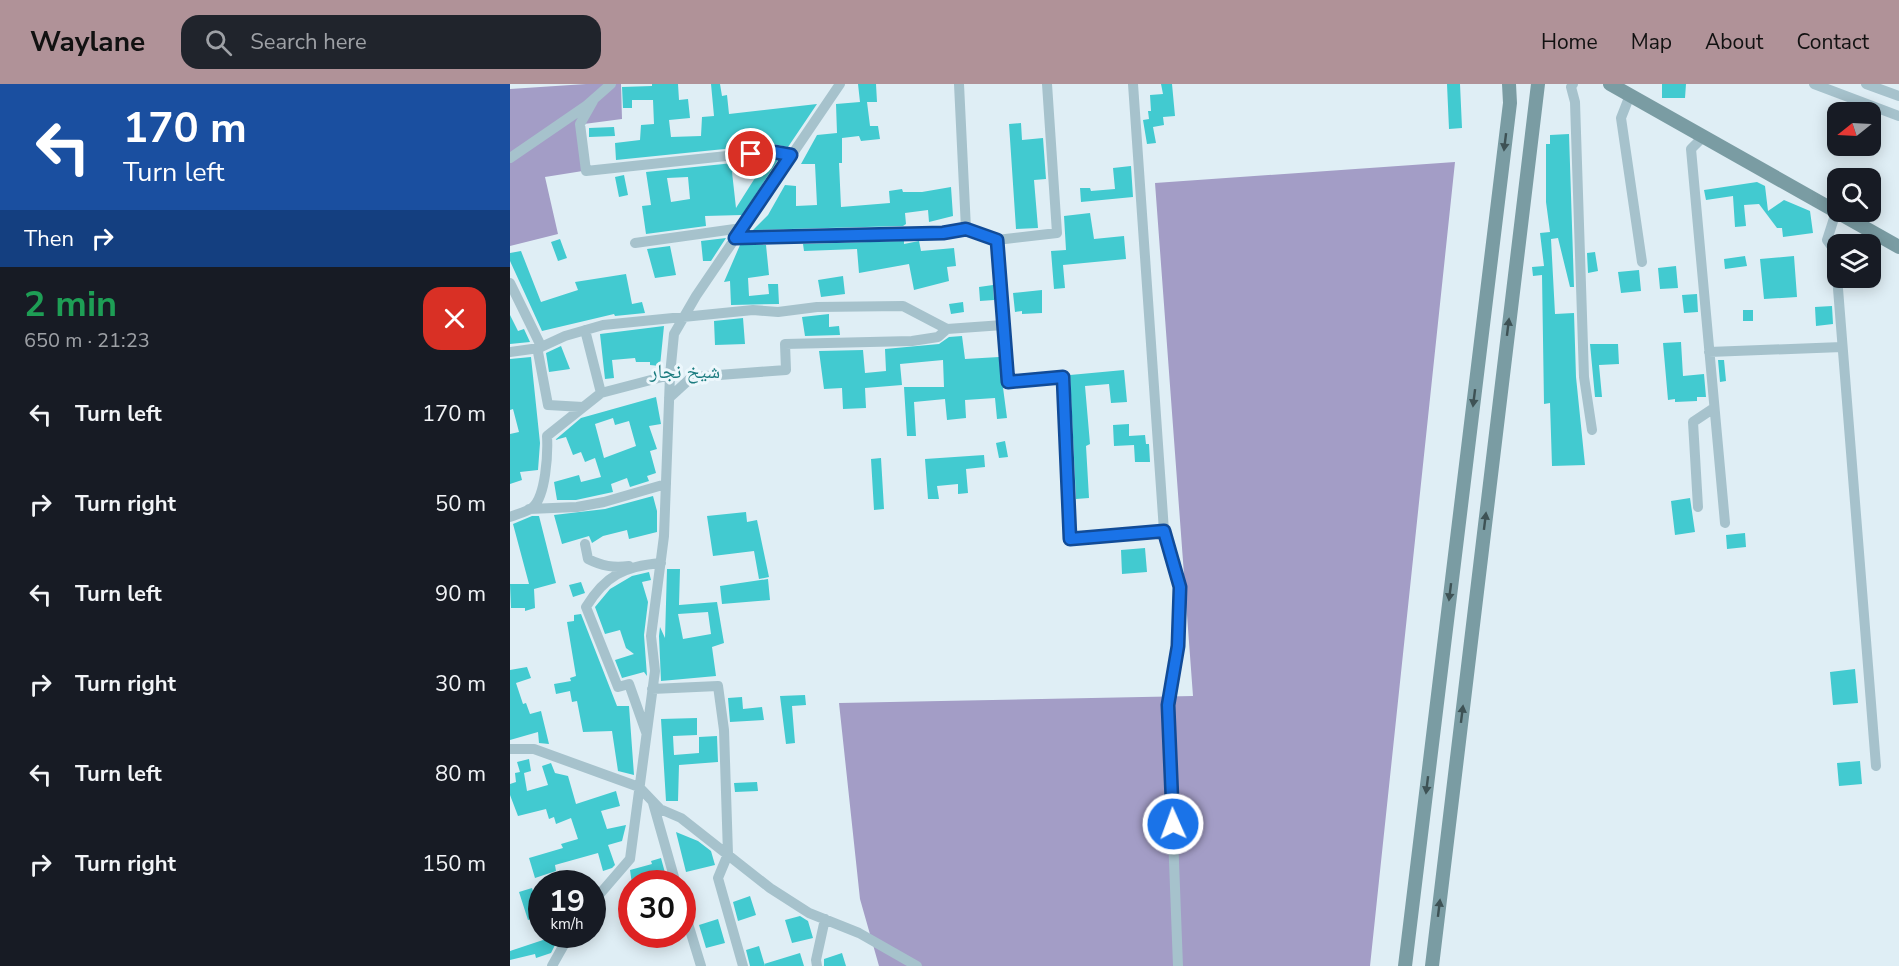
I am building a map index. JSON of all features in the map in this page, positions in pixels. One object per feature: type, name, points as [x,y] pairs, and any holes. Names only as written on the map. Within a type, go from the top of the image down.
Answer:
[{"type":"main road","points":[[1405,966],[1510,102],[1509,84]]},
{"type":"main road","points":[[1432,966],[1538,84]]},
{"type":"main road","points":[[1610,84],[1827,207]]},
{"type":"main road","points":[[1854,222],[1899,247]]},
{"type":"street","points":[[510,158],[592,101],[611,84]]},
{"type":"street","points":[[606,886],[630,858],[655,671],[651,636],[661,563],[669,375],[674,334],[735,238],[840,84]]},
{"type":"street","points":[[959,84],[966,229]]},
{"type":"street","points":[[735,238],[943,233],[966,229],[997,240],[1057,233],[1047,84]]},
{"type":"street","points":[[1133,84],[1164,531],[1180,587],[1178,646],[1168,705],[1178,966]]},
{"type":"street","points":[[1573,84],[1571,87],[1575,102],[1580,204],[1584,377],[1592,430]]},
{"type":"street","points":[[1814,84],[1899,117]]},
{"type":"street","points":[[1866,84],[1899,96]]},
{"type":"street","points":[[1630,95],[1622,118],[1642,262]]},
{"type":"street","points":[[592,101],[580,124],[586,171],[774,152],[791,155]]},
{"type":"street","points":[[1703,136],[1691,149],[1725,523]]},
{"type":"street","points":[[1833,222],[1827,240],[1835,251],[1876,766]]},
{"type":"street","points":[[634,243],[742,228]]},
{"type":"street","points":[[997,240],[1008,382],[1063,377],[1070,539],[1164,531]]},
{"type":"street","points":[[510,283],[540,344],[548,405],[583,407]]},
{"type":"street","points":[[510,352],[539,348],[603,325],[753,310],[778,312],[817,307],[903,306],[947,329],[1003,325]]},
{"type":"street","points":[[669,398],[692,377],[786,369],[785,344],[912,341],[938,338],[947,329]]},
{"type":"street","points":[[585,330],[601,393]]},
{"type":"street","points":[[1708,352],[1842,347]]},
{"type":"street","points":[[510,517],[533,507],[542,492],[548,452],[547,436],[601,393],[669,375]]},
{"type":"street","points":[[1698,507],[1693,422],[1714,408]]},
{"type":"street","points":[[529,509],[577,507],[604,502],[666,484]]},
{"type":"street","points":[[585,544],[588,558],[598,564],[614,568],[661,563]]},
{"type":"street","points":[[638,565],[600,584],[586,607],[618,687],[629,684],[647,735]]},
{"type":"street","points":[[652,689],[718,686],[724,730],[728,854],[718,878],[743,966]]},
{"type":"street","points":[[510,748],[534,749],[639,787],[660,809],[681,818],[770,888],[825,919],[859,933],[917,966]]},
{"type":"street","points":[[652,801],[672,870]]},
{"type":"street","points":[[817,966],[816,960],[825,919]]},
{"type":"street","points":[[552,966],[562,948]]},
{"type":"street","points":[[695,948],[701,966]]},
{"type":"shaded area","points":[[621,84],[622,119],[584,124],[589,170],[545,177],[558,234],[510,246],[510,89]]},
{"type":"shaded area","points":[[1455,162],[1370,966],[879,966],[860,899],[839,703],[1193,696],[1155,183]]},
{"type":"building","points":[[652,84],[678,84],[679,100],[688,99],[690,118],[669,120],[671,137],[701,136],[702,117],[714,116],[711,84],[720,84],[722,96],[727,95],[729,114],[817,104],[788,147],[773,144],[616,160],[615,143],[640,140],[641,125],[654,124],[653,100],[632,100],[632,108],[623,108],[622,87],[652,86]]},
{"type":"building","points":[[858,84],[876,84],[877,102],[867,102],[870,126],[878,126],[880,139],[861,141],[859,136],[842,138],[842,163],[839,163],[841,207],[890,203],[889,191],[902,189],[903,192],[922,192],[951,187],[953,216],[929,222],[928,210],[905,213],[906,224],[903,226],[753,230],[768,215],[785,185],[796,186],[796,206],[817,205],[815,164],[801,164],[817,135],[837,133],[836,104],[860,102]]},
{"type":"building","points":[[1161,84],[1172,84],[1175,116],[1163,117],[1164,125],[1153,127],[1156,143],[1147,144],[1143,120],[1149,119],[1150,95],[1163,94]]},
{"type":"building","points":[[1447,84],[1460,84],[1462,128],[1449,129]]},
{"type":"building","points":[[1662,84],[1686,84],[1685,98],[1662,98]]},
{"type":"building","points":[[1021,123],[1022,140],[1043,138],[1046,179],[1034,180],[1038,228],[1016,229],[1009,124]]},
{"type":"building","points":[[614,127],[615,136],[589,137],[589,128]]},
{"type":"building","points":[[1569,134],[1574,287],[1570,287],[1558,238],[1551,239],[1555,314],[1574,313],[1576,377],[1585,465],[1552,466],[1550,403],[1544,404],[1542,275],[1533,276],[1532,267],[1544,266],[1540,233],[1550,232],[1546,202],[1546,144],[1550,144],[1550,135]]},
{"type":"building","points":[[767,159],[778,160],[742,215],[705,216],[706,226],[646,234],[642,206],[651,205],[646,172],[743,162],[744,170],[732,172],[736,208]],"holes":[[[688,177],[690,199],[671,202],[667,178]]]},
{"type":"building","points":[[1131,166],[1133,197],[1081,202],[1080,188],[1090,188],[1091,191],[1115,189],[1113,168]]},
{"type":"building","points":[[624,175],[628,195],[619,197],[615,177]]},
{"type":"building","points":[[1757,182],[1765,186],[1768,211],[1784,200],[1810,211],[1813,233],[1783,237],[1782,228],[1777,228],[1759,204],[1744,205],[1746,226],[1735,227],[1733,196],[1706,200],[1704,190]]},
{"type":"building","points":[[1090,213],[1094,239],[1124,236],[1126,259],[1063,265],[1065,288],[1054,289],[1051,251],[1066,250],[1064,216]]},
{"type":"building","points":[[726,238],[711,261],[703,261],[701,241]]},
{"type":"building","points":[[560,239],[567,258],[558,261],[551,242]]},
{"type":"building","points":[[904,241],[904,244],[919,241],[921,251],[954,248],[956,266],[947,267],[949,281],[914,290],[909,264],[859,273],[857,249],[804,251],[803,244]]},
{"type":"building","points":[[740,245],[766,245],[769,275],[748,278],[749,296],[769,294],[768,284],[778,284],[779,304],[731,305],[730,281],[724,282]]},
{"type":"building","points":[[670,246],[676,275],[655,278],[647,249]]},
{"type":"building","points":[[521,251],[541,302],[578,290],[575,282],[626,274],[632,304],[642,302],[645,313],[615,316],[614,314],[542,331],[510,261],[510,253]]},
{"type":"building","points":[[1595,252],[1598,271],[1588,273],[1587,253]]},
{"type":"building","points":[[1745,256],[1747,266],[1725,269],[1724,259]]},
{"type":"building","points":[[1794,256],[1797,297],[1764,299],[1760,259]]},
{"type":"building","points":[[1676,266],[1678,288],[1660,289],[1658,268]]},
{"type":"building","points":[[1639,270],[1641,291],[1621,293],[1618,272]]},
{"type":"building","points":[[843,276],[845,294],[821,297],[818,280]]},
{"type":"building","points":[[993,285],[994,300],[980,301],[979,287]]},
{"type":"building","points":[[1042,290],[1042,313],[1015,312],[1013,293]]},
{"type":"building","points":[[1697,294],[1698,312],[1684,313],[1682,295]]},
{"type":"building","points":[[963,302],[964,312],[951,314],[949,304]]},
{"type":"building","points":[[1832,306],[1833,324],[1816,326],[1815,307]]},
{"type":"building","points":[[1743,310],[1753,310],[1753,321],[1743,321]]},
{"type":"building","points":[[829,314],[829,327],[839,326],[840,335],[805,336],[802,317]]},
{"type":"building","points":[[510,315],[518,331],[524,329],[530,342],[510,344]]},
{"type":"building","points":[[743,318],[745,344],[715,345],[714,321]]},
{"type":"building","points":[[664,326],[660,366],[650,365],[650,362],[636,362],[635,358],[612,360],[614,378],[605,379],[600,334]]},
{"type":"building","points":[[962,336],[965,359],[999,357],[1007,418],[997,419],[995,398],[965,400],[966,418],[947,420],[945,399],[914,402],[916,436],[907,436],[904,387],[944,387],[943,360],[900,364],[902,385],[865,388],[866,408],[843,409],[842,388],[824,389],[819,351],[863,350],[865,373],[886,371],[885,349],[939,344],[949,337]]},
{"type":"building","points":[[1681,342],[1683,376],[1704,374],[1706,397],[1697,397],[1697,401],[1668,400],[1663,343]]},
{"type":"building","points":[[1590,344],[1618,344],[1619,364],[1599,365],[1602,397],[1595,397]]},
{"type":"building","points":[[561,346],[570,369],[549,372],[546,353]]},
{"type":"building","points":[[531,357],[540,443],[538,470],[520,472],[522,480],[510,484],[510,434],[519,432],[513,409],[510,410],[510,359]]},
{"type":"building","points":[[1718,360],[1724,360],[1726,381],[1720,382]]},
{"type":"building","points":[[1124,370],[1127,402],[1111,403],[1109,384],[1085,386],[1090,444],[1086,446],[1089,498],[1076,499],[1070,375]]},
{"type":"building","points":[[656,397],[661,424],[649,426],[657,449],[650,451],[656,473],[647,476],[649,481],[630,487],[627,478],[611,484],[613,492],[576,500],[557,500],[554,482],[579,475],[581,482],[601,477],[595,458],[585,462],[581,452],[573,455],[566,437],[555,440],[581,418]],"holes":[[[613,418],[615,425],[629,421],[636,446],[604,458],[595,424]]]},
{"type":"building","points":[[1129,424],[1129,436],[1145,435],[1146,444],[1149,444],[1150,462],[1135,462],[1134,445],[1114,446],[1113,425]]},
{"type":"building","points":[[1005,441],[1008,457],[999,458],[996,443]]},
{"type":"building","points":[[984,455],[985,467],[966,469],[968,493],[958,494],[958,484],[937,486],[939,499],[928,499],[925,459]]},
{"type":"building","points":[[881,458],[884,509],[874,510],[871,459]]},
{"type":"building","points":[[653,496],[657,511],[657,532],[629,539],[627,530],[603,536],[592,543],[589,536],[562,544],[554,515],[605,509]]},
{"type":"building","points":[[1690,498],[1695,532],[1675,535],[1671,501]]},
{"type":"building","points":[[746,512],[747,522],[757,520],[769,577],[759,579],[754,551],[713,556],[707,516]]},
{"type":"building","points":[[532,516],[539,516],[556,583],[534,589],[535,608],[525,611],[525,608],[511,608],[510,584],[529,584],[513,524]]},
{"type":"building","points":[[1745,533],[1746,547],[1727,549],[1726,535]]},
{"type":"building","points":[[1145,548],[1147,572],[1122,574],[1121,550]]},
{"type":"building","points":[[667,569],[680,569],[679,605],[717,602],[724,643],[712,647],[716,676],[661,681],[660,627],[665,638]],"holes":[[[708,612],[711,634],[683,639],[678,614]]]},
{"type":"building","points":[[649,572],[651,580],[642,582],[648,602],[644,635],[647,676],[644,672],[622,678],[615,660],[634,654],[626,648],[620,630],[605,634],[595,607],[610,589],[632,576]]},
{"type":"building","points":[[768,579],[770,600],[722,604],[720,586]]},
{"type":"building","points":[[581,582],[585,593],[573,597],[569,585]]},
{"type":"building","points":[[581,614],[617,706],[629,706],[634,775],[618,771],[612,731],[583,732],[577,701],[572,702],[570,691],[556,694],[554,684],[571,681],[570,678],[576,676],[567,622],[574,621],[574,615]]},
{"type":"building","points":[[527,667],[531,678],[516,683],[523,704],[526,703],[530,714],[541,711],[549,744],[539,743],[538,732],[510,740],[510,670]]},
{"type":"building","points":[[1855,669],[1858,703],[1833,705],[1830,672]]},
{"type":"building","points":[[805,695],[806,705],[792,706],[795,743],[786,744],[780,696]]},
{"type":"building","points":[[742,697],[743,709],[762,707],[764,720],[730,722],[728,698]]},
{"type":"building","points":[[697,718],[697,735],[673,736],[674,755],[699,753],[699,737],[717,736],[718,762],[679,765],[678,801],[666,801],[661,719]]},
{"type":"building","points":[[529,759],[531,771],[524,773],[527,791],[548,785],[542,766],[551,763],[555,773],[568,776],[576,804],[616,791],[620,806],[601,811],[607,829],[626,825],[622,841],[608,845],[615,865],[612,868],[603,870],[598,853],[555,865],[556,870],[533,870],[529,858],[563,848],[561,844],[578,839],[571,818],[556,824],[554,817],[549,819],[546,809],[518,816],[510,795],[510,784],[516,782],[515,773],[520,772],[517,762]]},
{"type":"building","points":[[1860,761],[1862,784],[1839,786],[1837,763]]},
{"type":"building","points":[[757,782],[758,791],[735,792],[734,783]]},
{"type":"building","points":[[676,832],[698,841],[711,851],[715,865],[686,870]]},
{"type":"building","points":[[661,858],[664,870],[630,870],[652,864],[651,861]]},
{"type":"building","points":[[528,889],[528,920],[519,892]]},
{"type":"building","points":[[750,896],[756,915],[738,921],[733,902]]},
{"type":"building","points":[[800,916],[808,921],[813,938],[792,943],[785,920]]},
{"type":"building","points":[[718,919],[725,943],[706,948],[699,925]]},
{"type":"building","points":[[528,945],[528,948],[554,948],[551,953],[536,958],[535,954],[510,960],[510,951]]},
{"type":"building","points":[[759,946],[764,964],[800,953],[804,966],[750,966],[746,950]]},
{"type":"building","points":[[842,953],[846,966],[824,966],[824,959]]},
{"type":"district","name":"شيخ نجار","points":[[685,371]]},
{"type":"route","points":[[751,154],[774,152],[791,155],[735,238],[943,233],[966,229],[997,240],[1008,382],[1063,377],[1070,539],[1164,531],[1180,587],[1178,646],[1168,705],[1173,824]]}]
